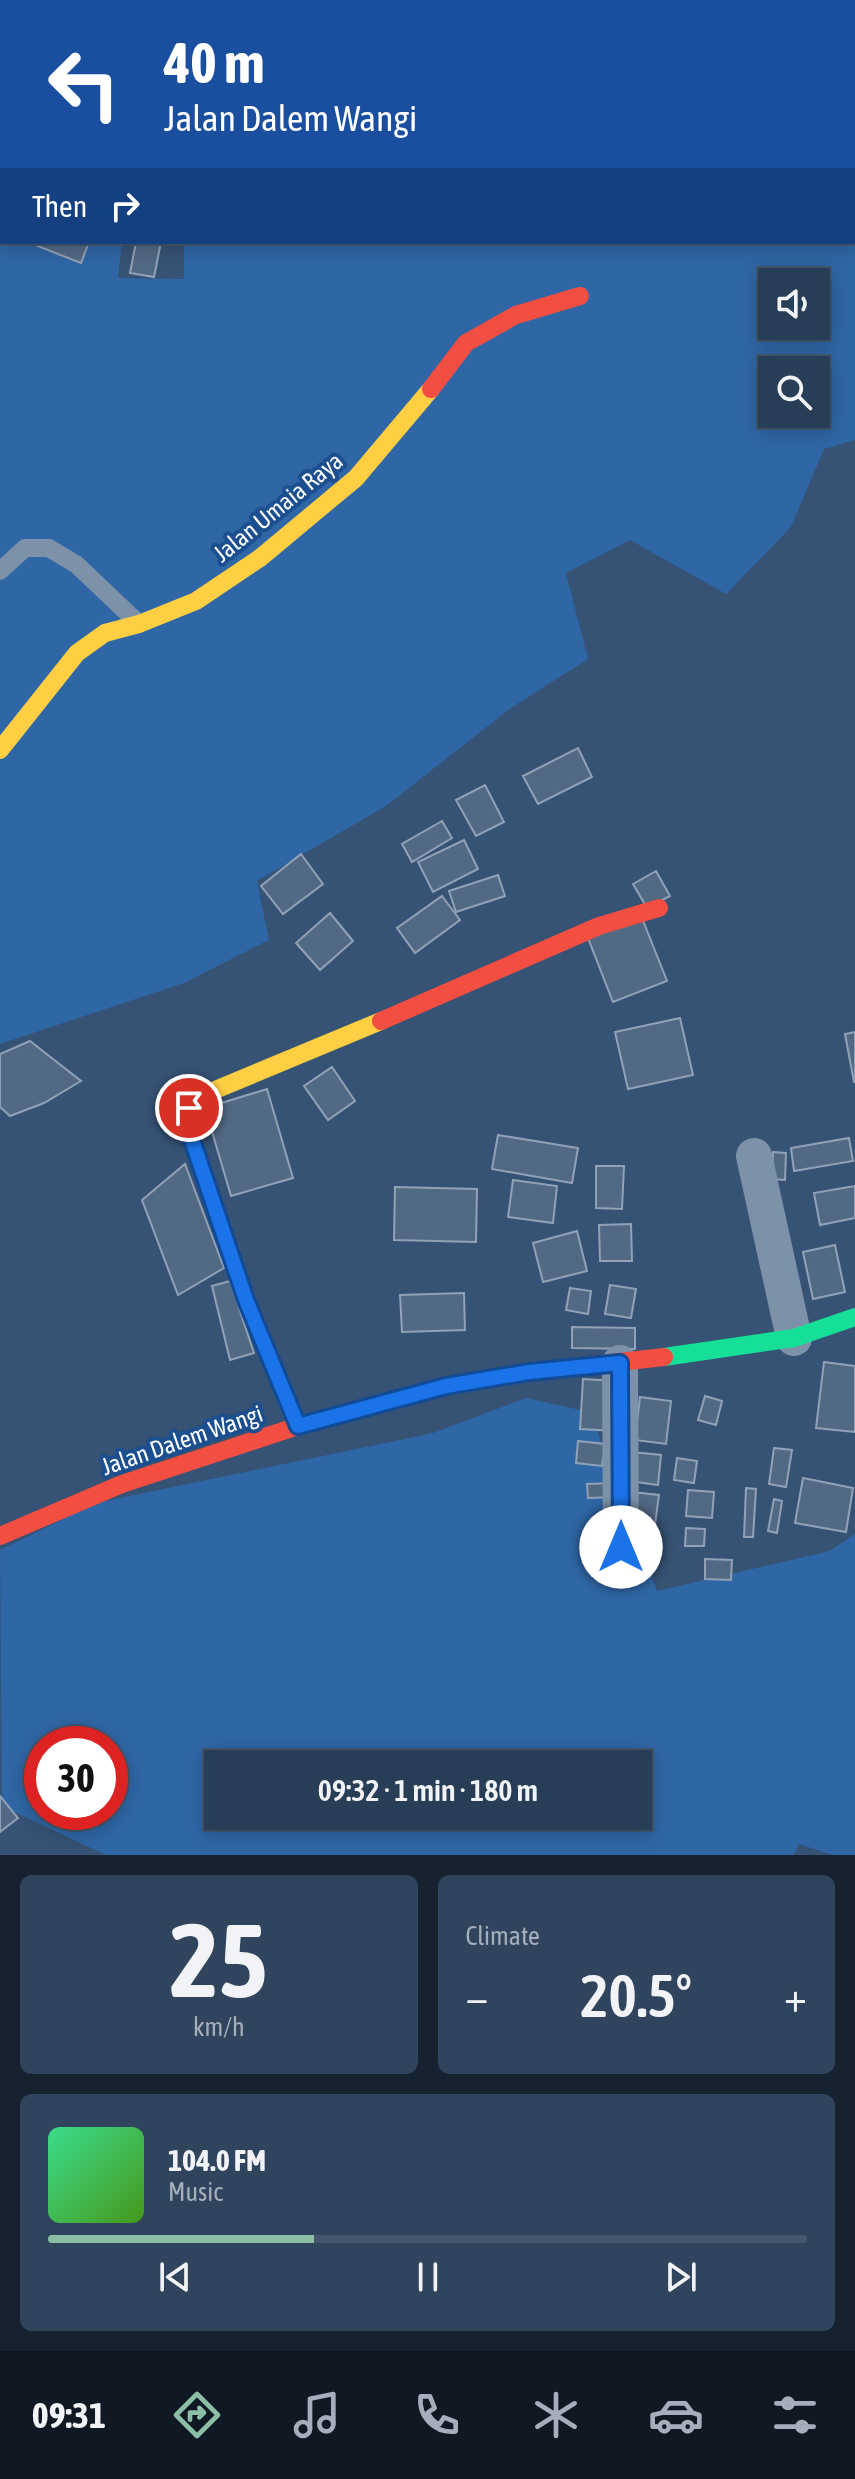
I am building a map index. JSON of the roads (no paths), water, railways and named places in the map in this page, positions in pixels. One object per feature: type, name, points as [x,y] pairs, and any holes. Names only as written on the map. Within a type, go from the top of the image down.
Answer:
[{"type":"street","name":"Jalan Umaia Raya","points":[[0,750],[77,653],[105,633],[139,624],[196,601],[260,558],[356,478],[466,343],[516,315],[580,296]]},
{"type":"street","points":[[298,1426],[246,1300],[186,1122],[189,1108],[203,1095],[599,926],[659,908]]},
{"type":"street","points":[[754,1156],[794,1338]]},
{"type":"street","name":"Jalan Dalem Wangi","points":[[0,1536],[122,1484],[298,1426],[446,1386],[529,1372],[620,1363],[794,1338],[855,1317]]},
{"type":"street","points":[[620,1363],[621,1547]]},
{"type":"lane","points":[[0,571],[25,548],[49,548],[77,565],[139,624]]}]
